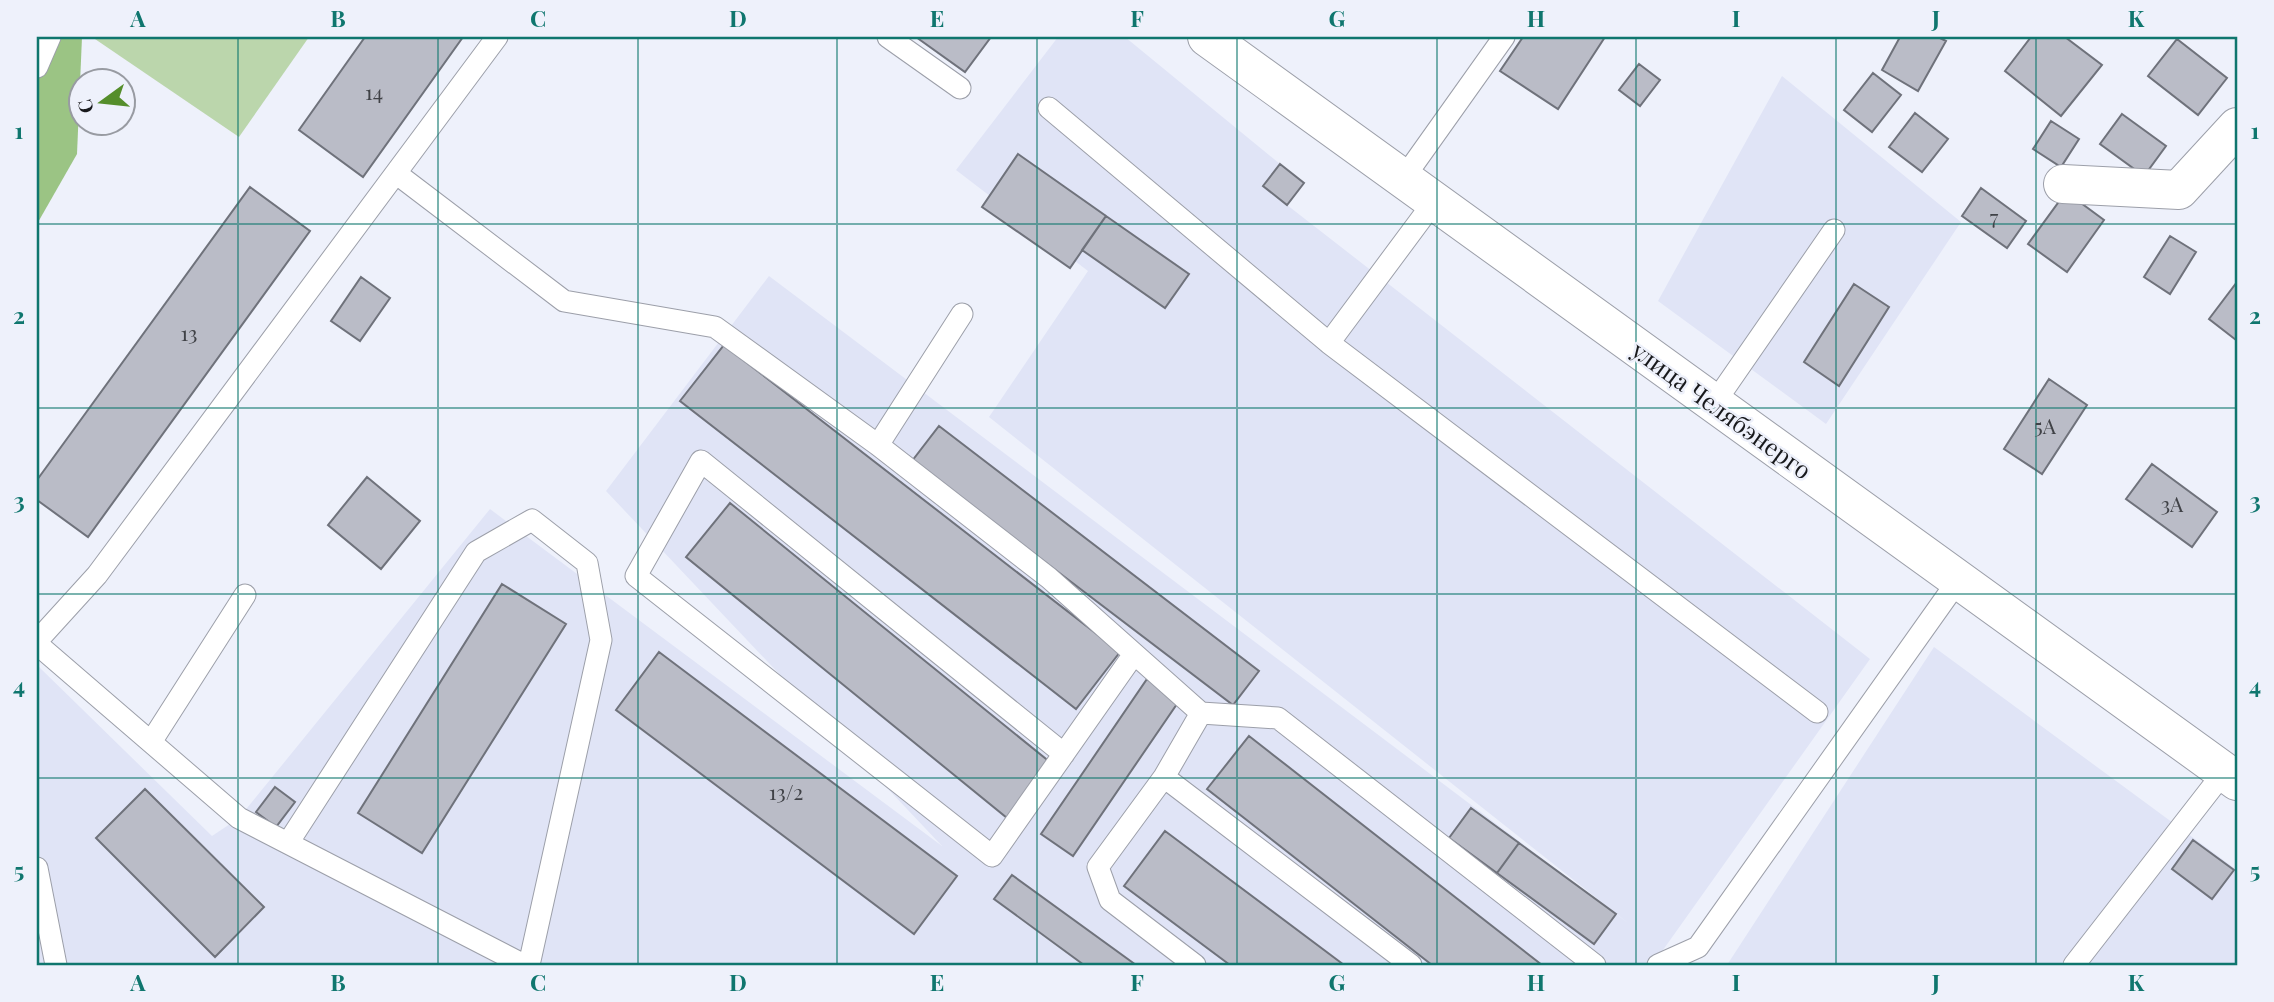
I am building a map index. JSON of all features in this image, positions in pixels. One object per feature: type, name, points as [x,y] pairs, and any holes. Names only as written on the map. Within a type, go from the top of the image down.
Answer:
[{"type":"street","name":"улица Челябэнерго","points":[[1207,37],[1957,582],[2231,777]]},
{"type":"street","points":[[2063,184],[2179,190],[2237,127]]},
{"type":"lane","points":[[37,67],[50,37]]},
{"type":"lane","points":[[288,843],[476,552],[531,520],[587,563],[601,640],[526,965],[239,818],[37,643],[97,575],[497,37]]},
{"type":"lane","points":[[888,37],[960,88]]},
{"type":"lane","points":[[1403,179],[1504,37]]},
{"type":"lane","points":[[1049,108],[1329,343],[1817,712]]},
{"type":"lane","points":[[397,174],[564,301],[715,327],[877,445],[1049,578],[1201,713],[1278,718],[1595,965]]},
{"type":"lane","points":[[1329,343],[1433,202]]},
{"type":"lane","points":[[1713,405],[1834,230]]},
{"type":"lane","points":[[877,445],[962,314]]},
{"type":"lane","points":[[1064,754],[701,461],[636,576],[992,856],[1064,754],[1134,654]]},
{"type":"lane","points":[[1658,965],[1698,947],[1957,582]]},
{"type":"lane","points":[[150,742],[245,595]]},
{"type":"lane","points":[[1195,965],[1111,900],[1098,867],[1164,777],[1201,713]]},
{"type":"lane","points":[[1164,777],[1411,965]]},
{"type":"lane","points":[[2074,965],[2231,777]]},
{"type":"lane","points":[[37,868],[55,965]]},
{"type":"shaded area","points":[[1058,37],[1125,37],[1280,164],[1264,187],[1870,659],[1663,950],[1665,965],[37,965],[37,665],[212,836],[239,818],[490,509],[942,846],[606,491],[769,276],[1628,923],[989,417],[1088,271],[956,170]]},
{"type":"shaded area","points":[[1782,76],[1961,222],[1826,424],[1658,301]]},
{"type":"shaded area","points":[[1934,647],[2237,870],[2237,965],[1727,965]]},
{"type":"green space","points":[[37,37],[82,37],[81,66],[66,66],[66,136],[78,136],[77,154],[37,224]]},
{"type":"green space","points":[[92,37],[309,37],[239,137]]},
{"type":"building","points":[[365,37],[463,37],[363,177],[299,130]]},
{"type":"building","points":[[916,37],[991,37],[965,72]]},
{"type":"building","points":[[1523,37],[1605,37],[1558,109],[1500,71]]},
{"type":"building","points":[[1900,37],[1938,37],[1946,41],[1918,91],[1882,70]]},
{"type":"building","points":[[2031,37],[2065,37],[2102,65],[2061,116],[2005,71]]},
{"type":"building","points":[[2177,39],[2227,78],[2198,115],[2148,76]]},
{"type":"building","points":[[1639,64],[1660,80],[1640,106],[1619,90]]},
{"type":"building","points":[[1873,73],[1901,95],[1872,132],[1844,110]]},
{"type":"building","points":[[1915,113],[1948,139],[1922,172],[1889,147]]},
{"type":"building","points":[[2122,114],[2166,146],[2144,176],[2100,144]]},
{"type":"building","points":[[2051,121],[2079,139],[2061,167],[2033,149]]},
{"type":"building","points":[[1018,154],[1106,216],[1070,268],[982,207]]},
{"type":"building","points":[[1280,164],[1304,183],[1287,205],[1263,186]]},
{"type":"building","points":[[250,187],[310,231],[88,537],[37,500],[37,480]]},
{"type":"building","points":[[1981,188],[2026,221],[2007,248],[1962,216]]},
{"type":"building","points":[[2066,192],[2104,220],[2067,272],[2028,244]]},
{"type":"building","points":[[1106,216],[1189,274],[1165,308],[1082,250]]},
{"type":"building","points":[[2170,236],[2196,252],[2170,294],[2144,277]]},
{"type":"building","points":[[361,277],[390,298],[360,341],[331,321]]},
{"type":"building","points":[[2237,282],[2237,339],[2236,340],[2209,319]]},
{"type":"building","points":[[1854,284],[1889,307],[1839,386],[1804,362]]},
{"type":"building","points":[[724,345],[1120,652],[1076,709],[680,401]]},
{"type":"building","points":[[2049,379],[2087,405],[2042,474],[2004,449]]},
{"type":"building","points":[[939,426],[1259,671],[1233,705],[912,461]]},
{"type":"building","points":[[2152,464],[2217,512],[2192,547],[2126,499]]},
{"type":"building","points":[[367,477],[420,521],[381,569],[328,525]]},
{"type":"building","points":[[730,503],[1056,767],[1012,822],[686,557]]},
{"type":"building","points":[[502,584],[566,624],[422,853],[358,813]]},
{"type":"building","points":[[659,652],[957,876],[914,934],[616,710]]},
{"type":"building","points":[[1147,679],[1179,701],[1073,856],[1041,834]]},
{"type":"building","points":[[1249,736],[1542,965],[1432,965],[1207,789]]},
{"type":"building","points":[[275,787],[295,802],[276,827],[256,812]]},
{"type":"building","points":[[145,789],[264,907],[215,957],[96,838]]},
{"type":"building","points":[[1471,808],[1519,843],[1497,873],[1449,838]]},
{"type":"building","points":[[1165,831],[1344,965],[1230,965],[1124,886]]},
{"type":"building","points":[[2193,840],[2234,870],[2212,899],[2172,869]]},
{"type":"building","points":[[1519,843],[1616,914],[1594,944],[1497,873]]},
{"type":"building","points":[[1012,875],[1136,965],[1084,965],[994,899]]}]
